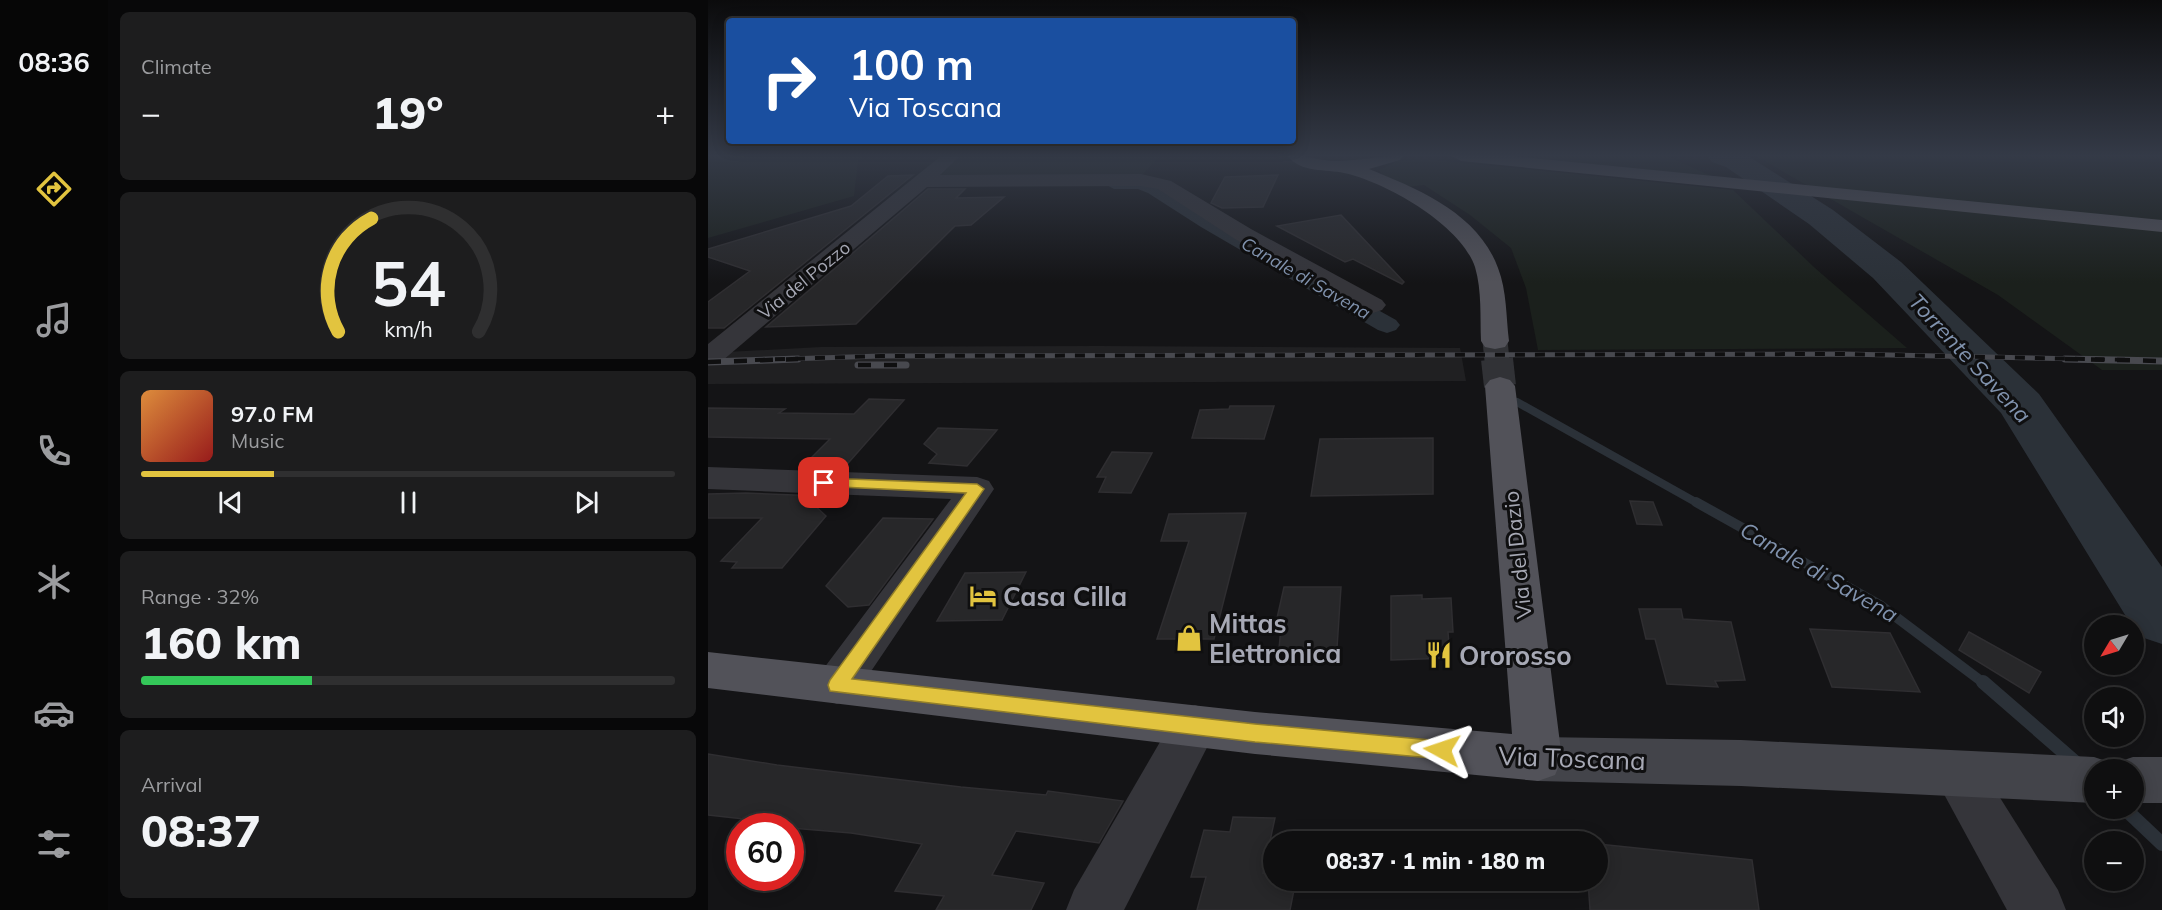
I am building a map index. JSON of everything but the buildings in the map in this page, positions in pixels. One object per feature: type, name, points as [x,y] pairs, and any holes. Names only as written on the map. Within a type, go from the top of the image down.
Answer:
[{"type":"main road","points":[[1422,198],[1464,232],[1484,260],[1490,284],[1495,341]]},
{"type":"main road","points":[[1891,198],[2162,226]]},
{"type":"main road","name":"Via del Dazio","points":[[1500,386],[1538,759]]},
{"type":"main road","name":"Via Toscana","points":[[708,670],[1195,726],[1538,759],[1741,763],[2084,780]]},
{"type":"main road","points":[[2144,780],[2162,780]]},
{"type":"street","name":"Via del Pozzo","points":[[717,346],[901,198]]},
{"type":"street","points":[[1186,198],[1243,234],[1373,305]]},
{"type":"street","points":[[708,478],[977,489],[837,685]]},
{"type":"street","points":[[1094,910],[1195,726]]},
{"type":"street","points":[[1958,774],[2038,910]]},
{"type":"shaded area","points":[[708,198],[845,198],[708,238]]},
{"type":"shaded area","points":[[1445,198],[1742,198],[1815,268],[1907,348],[1538,350],[1526,288],[1511,248],[1470,215]]},
{"type":"shaded area","points":[[1830,198],[2162,198],[2162,370],[2102,370],[1998,295]]},
{"type":"shaded area","points":[[821,347],[1460,348],[1466,381],[708,384],[708,353]]},
{"type":"waterway","name":"Canale di Savena","points":[[1170,198],[1208,223],[1387,325]]},
{"type":"waterway","name":"Torrente Savena","points":[[1793,198],[1821,217],[1887,270],[2021,405],[2096,522],[2162,617]]},
{"type":"waterway","name":"Canale di Savena","points":[[1517,402],[1699,504]]},
{"type":"waterway","name":"Canale di Savena","points":[[1696,502],[1880,605],[1985,684]]},
{"type":"waterway","name":"Canale di Savena","points":[[1983,682],[2075,762]]},
{"type":"waterway","name":"Canale di Savena","points":[[2136,819],[2162,844]]},
{"type":"tunnel","points":[[1495,341],[1497,360]]},
{"type":"tunnel","points":[[1497,359],[1500,386]]},
{"type":"railway","points":[[755,360],[881,356],[1843,354],[2133,360]]},
{"type":"railway","points":[[708,362],[798,359]]},
{"type":"railway","points":[[2065,359],[2162,361]]},
{"type":"railway","points":[[858,365],[906,365]]},
{"type":"place","name":"Casa Cilla","points":[[983,596]]},
{"type":"place","name":"Mittas Elettronica","points":[[1189,638]]},
{"type":"place","name":"Ororosso","points":[[1439,655]]},
{"type":"route","points":[[824,483],[977,489],[837,685],[1255,733],[1442,750]]}]
